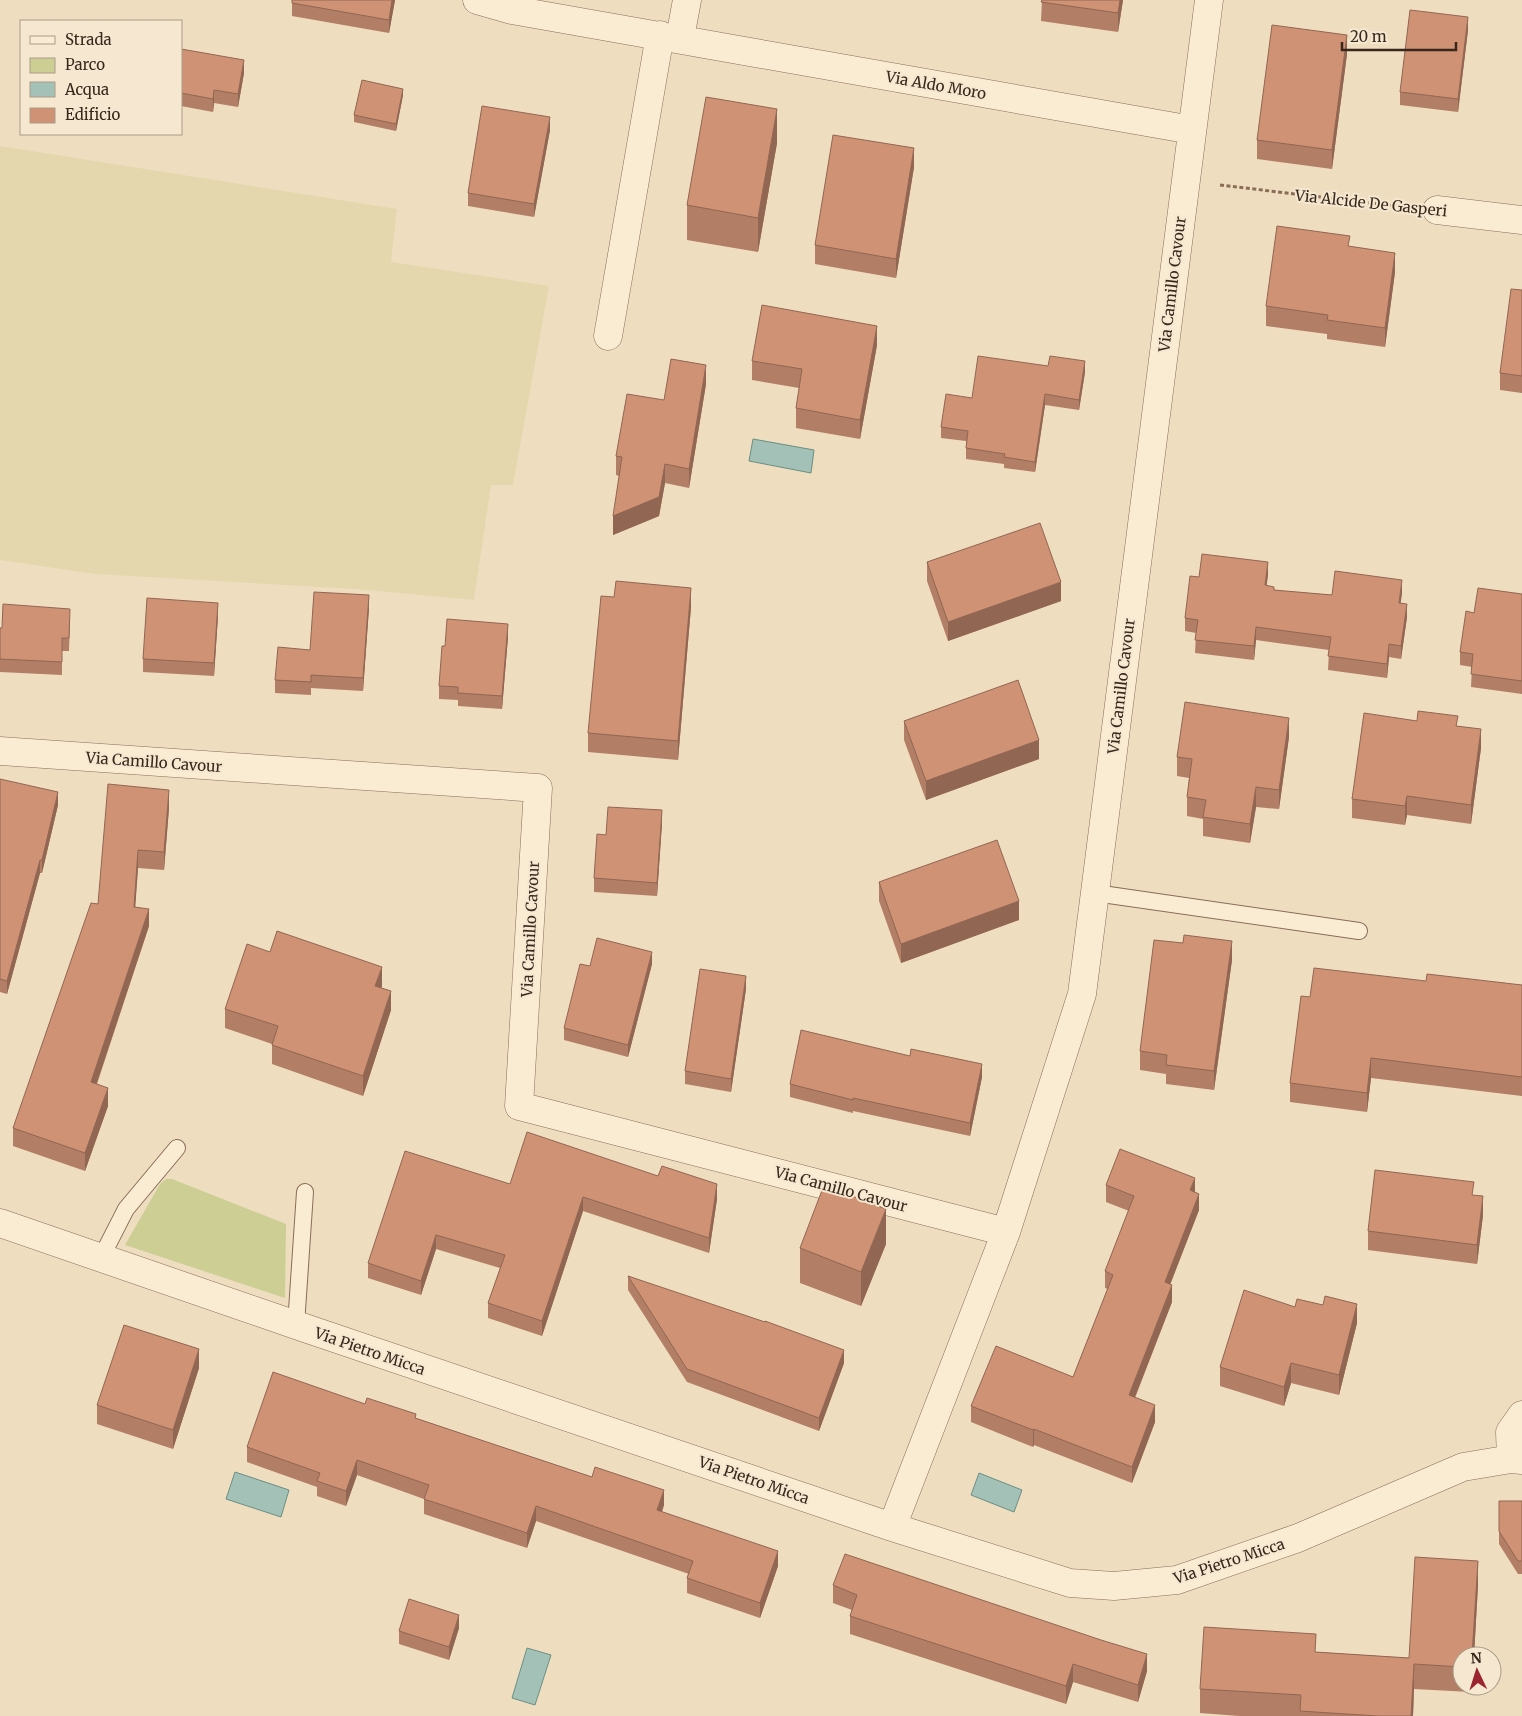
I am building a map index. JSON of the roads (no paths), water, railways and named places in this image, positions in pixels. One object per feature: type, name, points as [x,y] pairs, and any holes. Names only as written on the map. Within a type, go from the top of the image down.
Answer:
[{"type":"street","name":"Via Aldo Moro","points":[[476,0],[512,10],[1192,130]]},
{"type":"street","points":[[608,336],[670,37],[687,0]]},
{"type":"street","points":[[1192,130],[1209,0]]},
{"type":"street","name":"Via Camillo Cavour","points":[[892,1527],[1006,1232],[1082,994],[1192,130]]},
{"type":"street","name":"Via Alcide De Gasperi","points":[[1437,210],[1522,220]]},
{"type":"street","name":"Via Camillo Cavour","points":[[0,751],[538,788],[519,1106],[1006,1232]]},
{"type":"street","name":"Via Pietro Micca","points":[[0,1223],[296,1326],[892,1527],[1070,1583],[1114,1586],[1177,1580],[1298,1538],[1463,1466],[1517,1459],[1510,1432],[1522,1415]]},
{"type":"lane","points":[[1095,893],[1359,931]]},
{"type":"lane","points":[[101,1258],[126,1209],[177,1148]]},
{"type":"lane","points":[[296,1326],[305,1192]]},
{"type":"water","points":[[753,439],[814,450],[811,473],[749,461]]},
{"type":"water","points":[[235,1472],[289,1490],[281,1517],[226,1499]]},
{"type":"water","points":[[979,1473],[1022,1490],[1014,1512],[971,1495]]},
{"type":"water","points":[[527,1648],[551,1655],[535,1705],[512,1698]]}]
